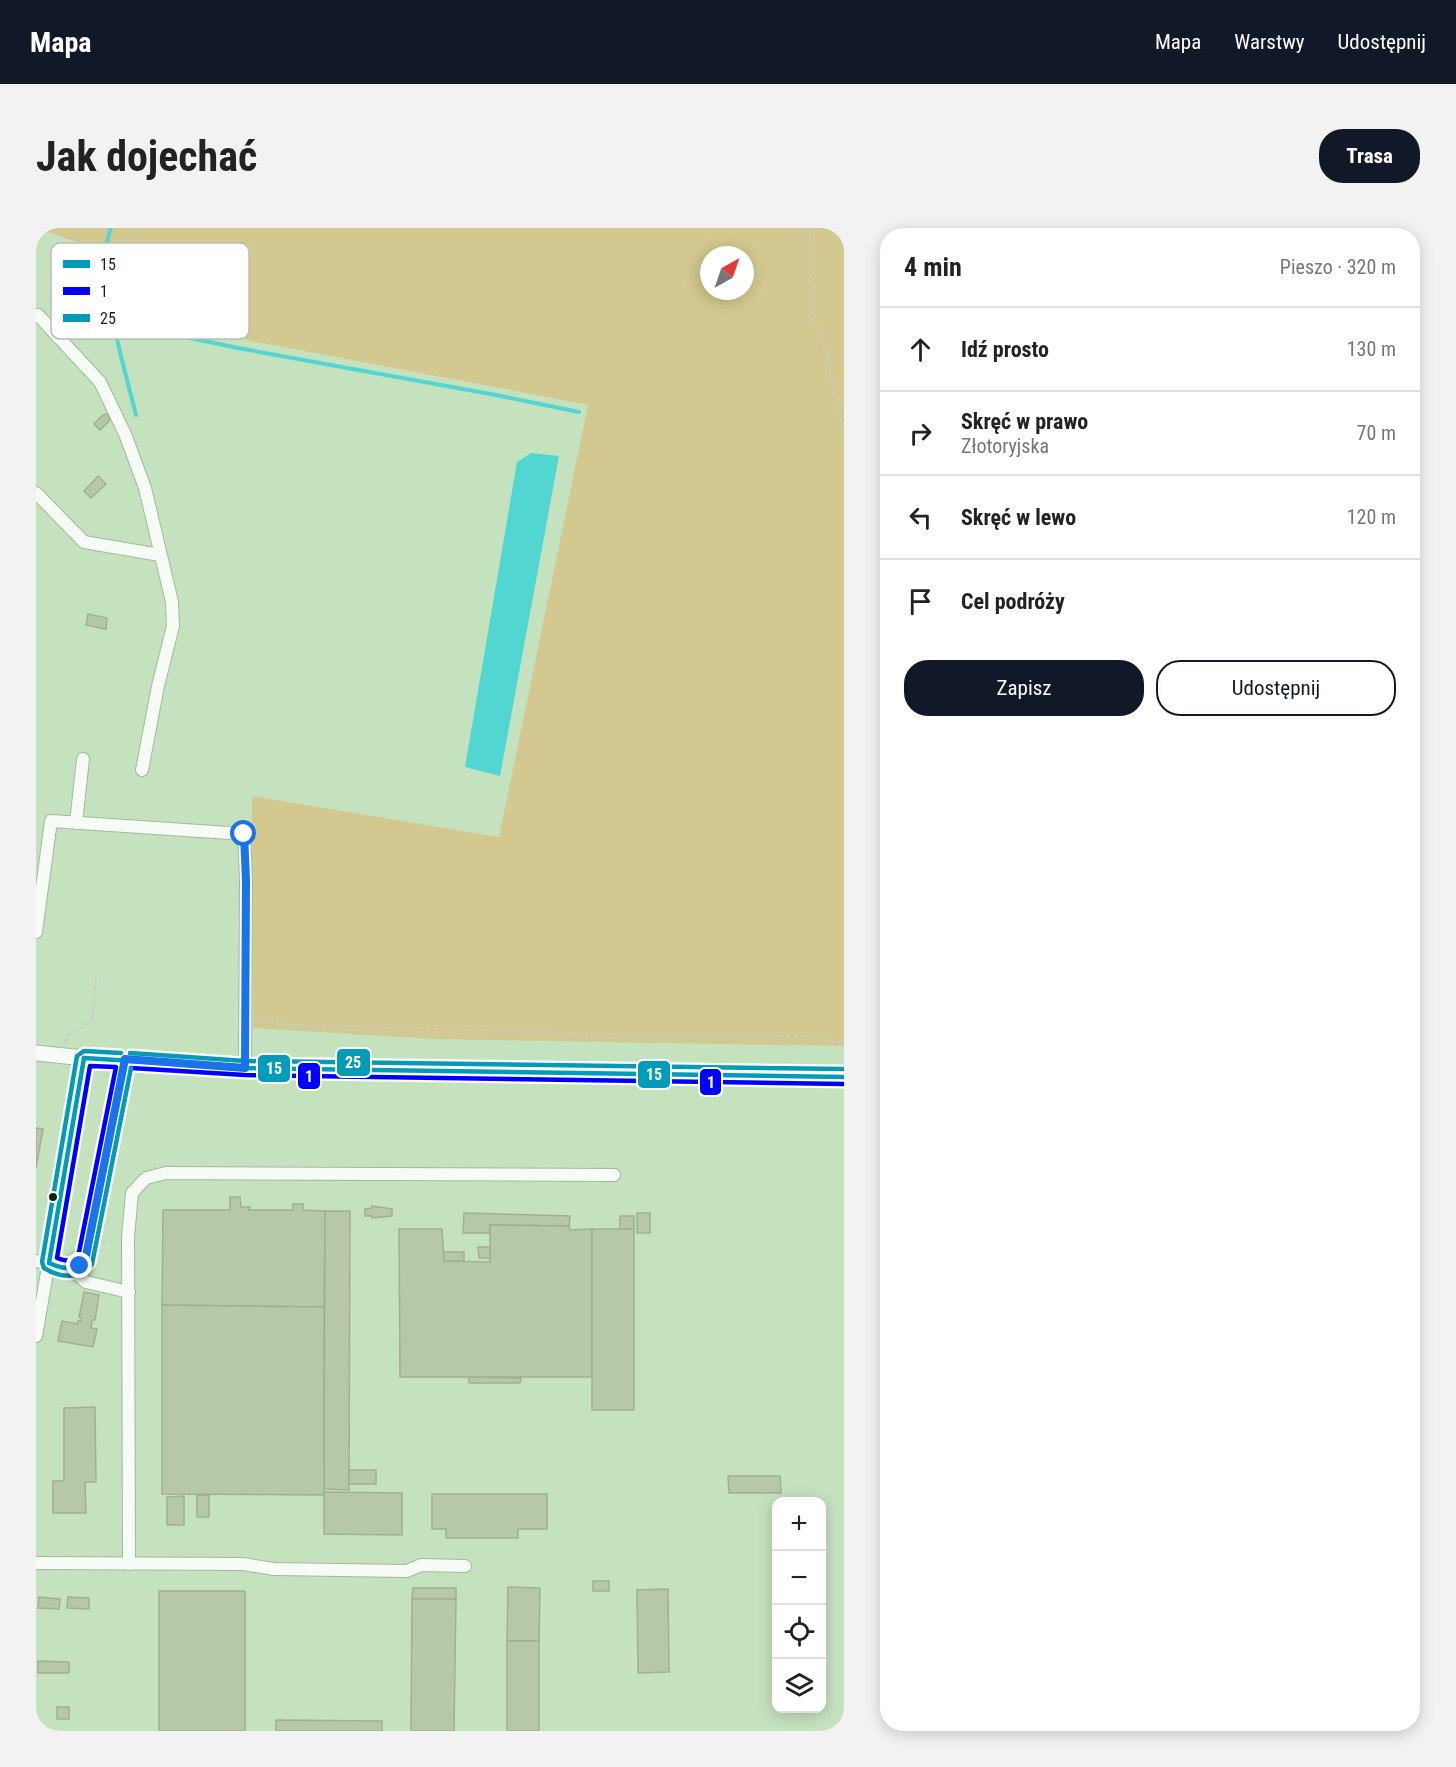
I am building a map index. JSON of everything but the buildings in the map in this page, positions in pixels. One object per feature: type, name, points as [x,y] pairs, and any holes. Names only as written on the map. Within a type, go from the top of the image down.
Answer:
[{"type":"main road","points":[[36,1053],[245,1068],[844,1077]]},
{"type":"street","points":[[40,323],[51,334]]},
{"type":"street","points":[[56,339],[100,382],[125,434],[145,489],[172,602],[173,626],[158,686],[142,770]]},
{"type":"street","points":[[36,493],[84,542],[160,555]]},
{"type":"street","points":[[76,823],[83,759]]},
{"type":"street","points":[[36,932],[51,821],[244,834],[245,1068]]},
{"type":"street","points":[[36,1336],[84,1058]]},
{"type":"street","points":[[72,1269],[85,1261],[125,1059]]},
{"type":"street","points":[[129,1564],[128,1237],[132,1193],[146,1178],[166,1173],[614,1175]]},
{"type":"street","points":[[36,1261],[72,1269],[86,1282],[129,1292]]},
{"type":"street","points":[[36,1563],[243,1564],[274,1569],[407,1571],[421,1565],[465,1566]]},
{"type":"path","points":[[810,228],[811,312],[827,355],[844,436]]},
{"type":"path","points":[[64,1044],[66,1036],[92,1019],[96,977]]},
{"type":"path","points":[[246,1018],[255,1016],[278,1024],[368,1027],[632,1035],[804,1036],[844,1044]]},
{"type":"path","points":[[96,1240],[122,1243]]},
{"type":"shaded area","points":[[36,228],[844,228],[844,1046],[434,1039],[253,1028],[252,796],[499,837],[588,405],[243,339],[249,339],[249,243],[79,243]]},
{"type":"water","points":[[531,453],[559,456],[500,776],[465,767],[517,462]]},
{"type":"waterway","points":[[106,243],[111,228]]},
{"type":"waterway","points":[[117,339],[136,415]]},
{"type":"waterway","points":[[195,339],[579,412]]},
{"type":"transit line","name":"25","points":[[121,1053],[84,1051],[77,1056],[42,1262],[44,1268],[56,1274],[75,1275],[92,1264],[131,1068]]},
{"type":"transit line","name":"25","points":[[130,1053],[245,1061],[844,1069]]},
{"type":"transit line","name":"15","points":[[84,1058],[245,1068],[844,1077]]},
{"type":"transit line","name":"15","points":[[49,1263],[84,1058]]},
{"type":"transit line","name":"15","points":[[49,1263],[68,1268],[85,1261],[125,1059]]},
{"type":"transit line","name":"1","points":[[90,1066],[116,1067],[78,1257],[65,1260],[57,1258],[90,1066]]},
{"type":"transit line","name":"1","points":[[131,1068],[245,1075],[844,1084]]},
{"type":"route","points":[[80,1266],[85,1261],[125,1059],[245,1068],[246,880],[244,834]]}]
